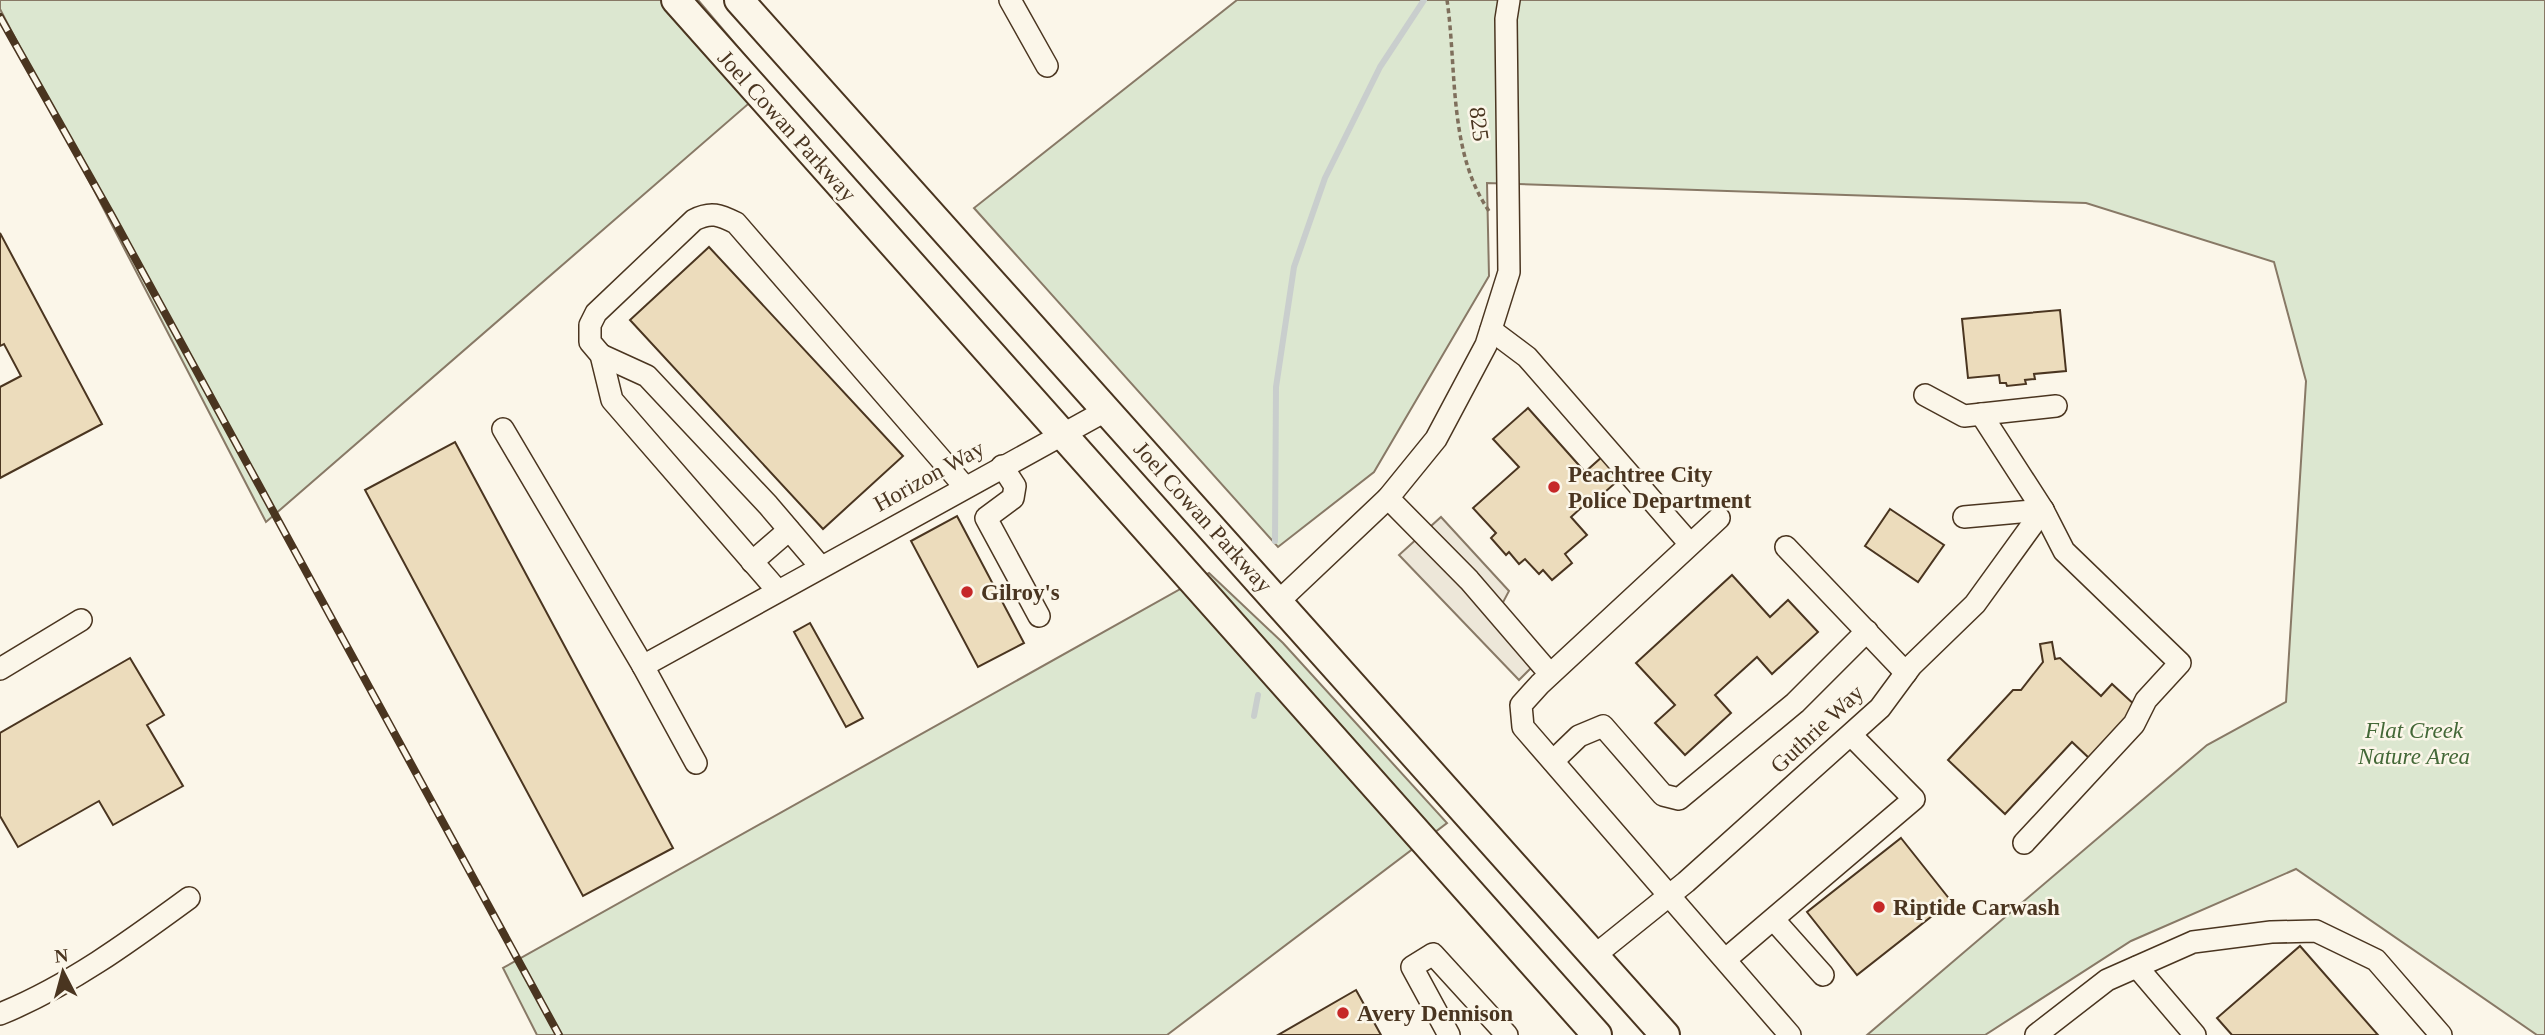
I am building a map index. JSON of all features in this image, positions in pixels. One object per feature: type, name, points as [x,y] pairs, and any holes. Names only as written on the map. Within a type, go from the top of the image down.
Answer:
[{"type":"main road","name":"Joel Cowan Parkway","points":[[676,0],[1597,1035]]},
{"type":"main road","name":"Joel Cowan Parkway","points":[[739,0],[1665,1035]]},
{"type":"street","points":[[1010,0],[1047,66]]},
{"type":"street","points":[[1279,601],[1388,498],[1436,439],[1491,330],[1509,272],[1506,19],[1509,0]]},
{"type":"street","points":[[820,566],[647,376],[601,355],[590,342],[590,326],[596,313],[694,220],[706,214],[720,215],[736,223],[965,487]]},
{"type":"street","points":[[1491,330],[1527,357],[1690,544]]},
{"type":"street","points":[[601,355],[612,400],[777,590]]},
{"type":"street","points":[[1925,396],[1964,416],[2056,406]]},
{"type":"street","name":"Horizon Way","points":[[643,666],[1107,410]]},
{"type":"street","points":[[1981,414],[2043,510],[2064,551],[2180,663],[2146,700],[2134,724],[2024,842]]},
{"type":"street","points":[[503,429],[643,666],[696,762]]},
{"type":"street","points":[[1002,466],[1015,486],[1013,498],[986,518],[1039,616]]},
{"type":"street","points":[[1388,498],[1469,580],[1550,674]]},
{"type":"street","points":[[1964,517],[2043,510]]},
{"type":"street","name":"Guthrie Way","points":[[1594,956],[1668,896],[1881,708],[1906,673],[1975,604],[2043,510]]},
{"type":"street","points":[[1719,518],[1550,674],[1521,705],[1523,727],[1790,1035]]},
{"type":"street","points":[[752,562],[789,530]]},
{"type":"street","points":[[1786,547],[1906,673]]},
{"type":"street","points":[[0,669],[81,621]]},
{"type":"street","points":[[1553,761],[1579,736],[1603,726],[1663,795],[1679,799],[1796,703],[1867,631]]},
{"type":"street","points":[[1726,959],[1914,799],[1852,736]]},
{"type":"street","points":[[0,1014],[34,1000],[113,954],[189,898]]},
{"type":"street","points":[[1774,920],[1823,975]]},
{"type":"street","points":[[2036,1035],[2107,980],[2193,942],[2271,932],[2316,931],[2376,960],[2441,1035]]},
{"type":"street","points":[[1449,1035],[1412,967],[1433,954],[1507,1035]]},
{"type":"street","points":[[2137,967],[2194,1035]]},
{"type":"path","name":"825","points":[[1447,0],[1465,157],[1481,200],[1510,241]]},
{"type":"green space","points":[[0,0],[698,0],[770,85],[266,522],[0,9]]},
{"type":"green space","name":"Flat Creek Nature Area","points":[[1237,0],[2545,0],[2545,1035],[2537,1035],[2296,869],[2131,941],[1985,1035],[1867,1035],[2207,745],[2286,702],[2306,381],[2274,262],[2086,203],[1487,183],[1489,276],[1374,472],[1278,547],[974,208]]},
{"type":"green space","points":[[1209,573],[1283,643],[1447,823],[1167,1035],[537,1035],[503,968]]},
{"type":"shaded area","points":[[1441,517],[1509,591],[1501,606],[1545,654],[1519,680],[1399,555]]},
{"type":"building","points":[[0,233],[102,424],[0,478],[0,387],[21,376],[4,344],[0,346]]},
{"type":"building","points":[[709,247],[903,456],[823,529],[630,320]]},
{"type":"building","points":[[2060,310],[2066,371],[2034,374],[2035,379],[2025,380],[2026,384],[2007,386],[2006,383],[2000,383],[1999,375],[1968,378],[1962,319]]},
{"type":"building","name":"Peachtree City Police Department","points":[[1528,408],[1585,472],[1603,456],[1622,477],[1596,500],[1593,497],[1571,517],[1587,535],[1565,554],[1572,563],[1552,580],[1543,570],[1539,574],[1525,559],[1519,564],[1509,552],[1506,555],[1491,538],[1496,533],[1473,508],[1519,467],[1493,439]]},
{"type":"building","points":[[455,442],[673,848],[583,896],[365,490]]},
{"type":"building","points":[[1890,509],[1944,545],[1918,582],[1865,546]]},
{"type":"building","name":"Gilroy's","points":[[957,516],[1024,643],[978,667],[911,541]]},
{"type":"building","points":[[1732,575],[1770,617],[1788,600],[1818,632],[1772,674],[1757,657],[1715,695],[1731,713],[1685,755],[1655,723],[1675,705],[1636,663]]},
{"type":"building","points":[[810,623],[863,718],[846,727],[794,632]]},
{"type":"building","points":[[2052,642],[2055,659],[2060,658],[2101,696],[2112,684],[2137,707],[2089,758],[2072,742],[2005,814],[1948,760],[2013,690],[2021,690],[2043,662],[2040,644]]},
{"type":"building","points":[[130,658],[164,715],[147,725],[183,786],[113,825],[99,801],[18,847],[0,816],[0,733]]},
{"type":"building","name":"Riptide Carwash","points":[[1901,838],[1951,901],[1857,975],[1807,912]]},
{"type":"building","points":[[2300,946],[2378,1035],[2232,1035],[2217,1018]]},
{"type":"building","name":"Avery Dennison","points":[[1356,990],[1381,1035],[1278,1035]]},
{"type":"waterway","points":[[1275,541],[1276,387],[1294,267],[1325,178],[1380,67],[1424,0]]},
{"type":"waterway","points":[[1254,716],[1258,695]]},
{"type":"railway","points":[[0,17],[112,216],[559,1035]]},
{"type":"place","name":"Peachtree City Police Department","points":[[1554,487]]},
{"type":"place","name":"Gilroy's","points":[[967,592]]},
{"type":"place","name":"Riptide Carwash","points":[[1879,907]]},
{"type":"place","name":"Avery Dennison","points":[[1343,1013]]}]
